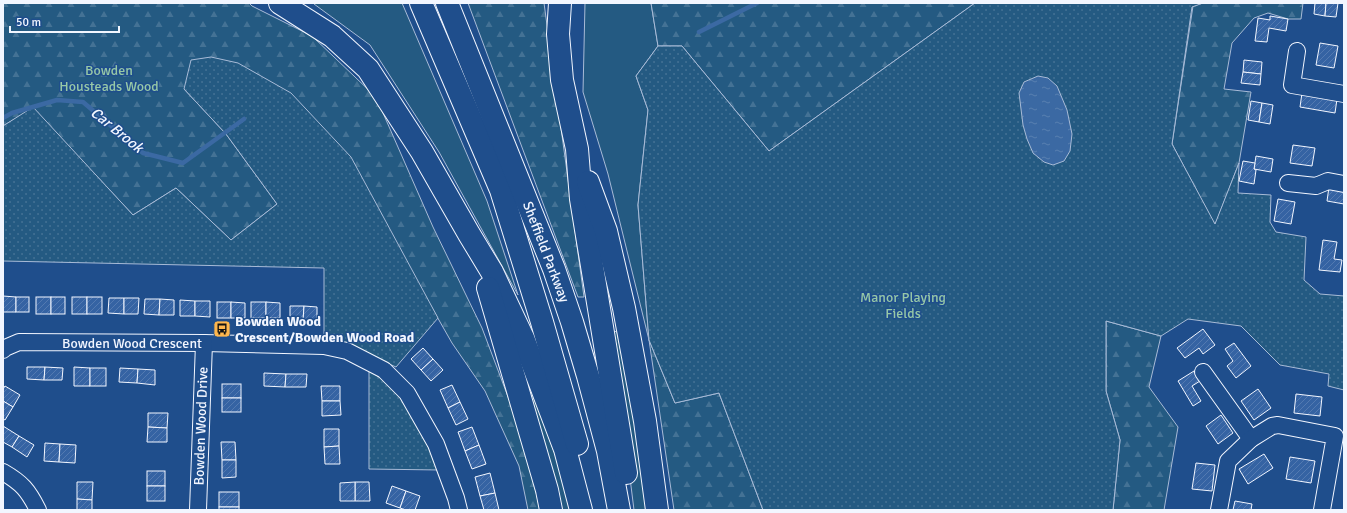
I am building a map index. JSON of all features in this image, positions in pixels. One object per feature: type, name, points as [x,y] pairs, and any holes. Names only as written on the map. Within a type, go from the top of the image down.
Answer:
[{"type":"highway","points":[[280,3],[332,36],[368,69],[422,152],[492,272],[523,338],[565,449],[581,510]]},
{"type":"highway","name":"Sheffield Parkway","points":[[421,3],[501,190],[542,322],[578,449],[588,510]]},
{"type":"highway","name":"Sheffield Parkway","points":[[447,3],[549,255],[570,315],[608,451],[619,510]]},
{"type":"highway","points":[[560,3],[558,34],[562,80],[577,149],[606,231],[624,308],[645,421],[657,510]]},
{"type":"highway","points":[[577,149],[581,199],[628,483],[629,510]]},
{"type":"highway","points":[[469,234],[485,278],[547,490],[551,510]]},
{"type":"street","points":[[1297,51],[1292,85],[1344,94]]},
{"type":"street","points":[[1288,183],[1316,186],[1328,181],[1344,184]]},
{"type":"street","name":"Bowden Wood Crescent","points":[[3,350],[19,342],[204,343],[324,346],[347,351],[384,370],[407,393],[436,444],[456,498],[458,510]]},
{"type":"street","name":"Bowden Wood Drive","points":[[198,510],[204,343]]},
{"type":"street","points":[[1203,372],[1251,439]]},
{"type":"street","points":[[1220,510],[1228,461],[1251,439],[1272,426],[1278,425],[1335,436],[1322,510]]},
{"type":"street","points":[[3,472],[14,478],[28,492],[38,510]]},
{"type":"green space","name":"Bowden Housteads Wood","points":[[3,3],[249,3],[252,6],[312,36],[376,97],[433,227],[482,328],[510,402],[530,466],[540,510],[528,510],[519,466],[485,391],[452,343],[419,285],[184,89],[226,134],[277,204],[231,240],[176,188],[133,215],[33,108],[3,126]]},
{"type":"green space","points":[[314,3],[402,3],[487,201],[518,295],[439,152],[370,45]]},
{"type":"green space","points":[[468,3],[544,3],[584,297],[578,297]]},
{"type":"green space","points":[[585,3],[651,3],[658,46],[636,76],[648,110],[638,205],[649,340],[608,174],[583,92]]},
{"type":"green space","points":[[651,3],[975,3],[769,151],[682,46],[658,46]]},
{"type":"green space","name":"Manor Playing Fields","points":[[975,3],[1203,3],[1192,7],[1172,144],[1215,224],[1239,163],[1238,193],[1271,195],[1270,222],[1276,232],[1306,237],[1304,280],[1320,294],[1344,296],[1344,390],[1328,386],[1329,374],[1280,365],[1241,326],[1188,319],[1161,336],[1106,321],[1106,391],[1120,440],[1113,510],[763,510],[719,393],[675,403],[649,340],[638,205],[648,110],[636,76],[658,46],[682,46],[769,151]]},
{"type":"green space","points":[[1203,3],[1303,3],[1301,19],[1288,19],[1268,13],[1254,18],[1232,43],[1224,89],[1251,92],[1239,163],[1215,225],[1172,144],[1193,6]]},
{"type":"green space","points":[[211,57],[238,63],[291,93],[351,157],[438,318],[396,367],[324,335],[324,268],[3,261],[3,126],[33,107],[133,215],[176,188],[231,240],[277,204],[226,134],[184,89],[191,60]]},
{"type":"green space","points":[[1106,321],[1161,336],[1149,387],[1178,427],[1164,510],[1113,510],[1120,440],[1106,391]]},
{"type":"green space","points":[[614,331],[617,332],[630,398],[647,510],[634,510]]},
{"type":"green space","points":[[649,340],[675,403],[719,393],[763,510],[674,510]]},
{"type":"green space","points":[[369,370],[401,393],[440,470],[369,469]]},
{"type":"green space","points":[[527,381],[557,460],[570,510],[558,510],[524,383]]},
{"type":"water","points":[[1038,76],[1048,78],[1057,86],[1067,110],[1072,134],[1070,151],[1064,161],[1053,165],[1044,162],[1033,153],[1023,125],[1019,93],[1024,82]]},
{"type":"building","points":[[1315,3],[1326,3],[1325,16],[1314,14]]},
{"type":"building","points":[[1326,3],[1338,3],[1336,17],[1325,16]]},
{"type":"building","points":[[1270,16],[1288,19],[1286,31],[1269,28],[1267,42],[1255,41],[1258,18],[1270,20]]},
{"type":"building","points":[[1320,43],[1338,46],[1334,68],[1316,65]]},
{"type":"building","points":[[1244,60],[1262,62],[1261,74],[1243,72]]},
{"type":"building","points":[[1243,72],[1261,74],[1260,85],[1241,83]]},
{"type":"building","points":[[1302,93],[1337,99],[1335,113],[1300,107]]},
{"type":"building","points":[[1251,101],[1262,103],[1259,122],[1248,120]]},
{"type":"building","points":[[1262,103],[1273,105],[1270,124],[1259,122]]},
{"type":"building","points":[[1293,145],[1315,148],[1312,166],[1290,163]]},
{"type":"building","points":[[1256,156],[1273,159],[1271,172],[1254,169]]},
{"type":"building","points":[[1243,161],[1255,163],[1254,169],[1256,170],[1254,184],[1239,181]]},
{"type":"building","points":[[1329,187],[1344,190],[1344,204],[1327,201]]},
{"type":"building","points":[[1278,199],[1295,202],[1291,224],[1274,221]]},
{"type":"building","points":[[1323,240],[1337,242],[1334,259],[1342,260],[1340,272],[1319,270]]},
{"type":"building","points":[[3,296],[16,297],[16,312],[3,312]]},
{"type":"building","points":[[16,297],[29,297],[29,312],[16,312]]},
{"type":"building","points":[[36,297],[51,297],[51,314],[36,314]]},
{"type":"building","points":[[51,297],[65,297],[65,314],[51,314]]},
{"type":"building","points":[[72,297],[87,297],[87,314],[72,314]]},
{"type":"building","points":[[87,297],[102,297],[102,314],[87,314]]},
{"type":"building","points":[[109,298],[124,298],[124,314],[108,313]]},
{"type":"building","points":[[124,298],[139,298],[138,314],[124,314]]},
{"type":"building","points":[[145,299],[160,299],[159,315],[144,314]]},
{"type":"building","points":[[160,299],[174,300],[174,315],[159,315]]},
{"type":"building","points":[[180,300],[195,301],[195,316],[180,316]]},
{"type":"building","points":[[195,301],[210,301],[210,317],[195,316]]},
{"type":"building","points":[[217,302],[231,302],[231,318],[217,318]]},
{"type":"building","points":[[231,302],[245,303],[245,318],[231,318]]},
{"type":"building","points":[[251,302],[266,302],[266,318],[251,318]]},
{"type":"building","points":[[266,302],[280,303],[280,318],[266,318]]},
{"type":"building","points":[[290,306],[304,306],[303,321],[290,321]]},
{"type":"building","points":[[304,306],[317,307],[317,321],[303,321]]},
{"type":"building","points":[[1203,329],[1215,345],[1203,354],[1199,348],[1185,358],[1177,348]]},
{"type":"building","points":[[1234,343],[1251,366],[1236,378],[1227,366],[1233,361],[1225,349]]},
{"type":"building","points":[[423,348],[433,359],[421,370],[411,359]]},
{"type":"building","points":[[433,359],[443,370],[431,381],[421,370]]},
{"type":"building","points":[[27,367],[45,367],[44,380],[27,379]]},
{"type":"building","points":[[45,367],[63,368],[62,380],[44,380]]},
{"type":"building","points":[[74,367],[90,368],[90,386],[74,386]]},
{"type":"building","points":[[90,368],[106,368],[106,386],[90,386]]},
{"type":"building","points":[[120,368],[138,369],[137,383],[119,382]]},
{"type":"building","points":[[138,369],[155,370],[155,385],[137,383]]},
{"type":"building","points":[[1194,371],[1200,381],[1192,386],[1201,401],[1193,406],[1178,381]]},
{"type":"building","points":[[264,373],[286,374],[285,387],[264,386]]},
{"type":"building","points":[[286,374],[307,374],[306,387],[285,387]]},
{"type":"building","points":[[222,384],[241,384],[241,398],[222,398]]},
{"type":"building","points":[[452,385],[460,402],[448,408],[440,390]]},
{"type":"building","points":[[5,386],[20,395],[13,407],[3,401],[3,389]]},
{"type":"building","points":[[321,386],[340,386],[340,401],[322,401]]},
{"type":"building","points":[[1258,389],[1271,408],[1254,420],[1241,401]]},
{"type":"building","points":[[1296,394],[1322,397],[1320,416],[1294,413]]},
{"type":"building","points":[[222,398],[241,398],[241,412],[222,412]]},
{"type":"building","points":[[3,401],[13,407],[5,420],[3,419]]},
{"type":"building","points":[[322,401],[340,401],[341,415],[322,416]]},
{"type":"building","points":[[460,402],[468,419],[456,425],[448,408]]},
{"type":"building","points":[[148,413],[168,413],[167,428],[148,427]]},
{"type":"building","points":[[1221,415],[1233,433],[1218,444],[1206,426]]},
{"type":"building","points":[[3,426],[19,436],[12,447],[3,442]]},
{"type":"building","points":[[148,427],[167,428],[167,442],[147,442]]},
{"type":"building","points":[[472,427],[479,445],[465,451],[458,432]]},
{"type":"building","points":[[324,429],[339,429],[339,446],[324,447]]},
{"type":"building","points":[[19,436],[34,445],[27,457],[12,447]]},
{"type":"building","points":[[221,442],[235,442],[236,460],[222,460]]},
{"type":"building","points":[[45,443],[60,444],[59,462],[44,461]]},
{"type":"building","points":[[60,444],[76,445],[75,463],[59,462]]},
{"type":"building","points":[[479,445],[486,464],[472,469],[465,451]]},
{"type":"building","points":[[339,446],[340,464],[325,464],[324,447]]},
{"type":"building","points":[[1264,454],[1273,468],[1248,484],[1239,469]]},
{"type":"building","points":[[1290,457],[1315,461],[1311,483],[1286,479]]},
{"type":"building","points":[[222,460],[236,460],[236,477],[222,478]]},
{"type":"building","points":[[1196,463],[1215,465],[1212,491],[1192,489]]},
{"type":"building","points":[[147,471],[165,471],[165,486],[147,486]]},
{"type":"building","points":[[490,473],[495,493],[480,496],[475,477]]},
{"type":"building","points":[[77,482],[93,482],[92,500],[77,499]]},
{"type":"building","points":[[355,482],[369,482],[370,501],[355,501]]},
{"type":"building","points":[[355,482],[355,501],[340,501],[340,483]]},
{"type":"building","points":[[147,486],[165,486],[165,501],[147,501]]},
{"type":"building","points":[[392,486],[406,491],[400,508],[386,503]]},
{"type":"building","points":[[406,491],[420,496],[415,510],[400,508]]},
{"type":"building","points":[[219,492],[239,492],[239,507],[219,507]]},
{"type":"building","points":[[495,493],[499,510],[484,510],[480,496]]},
{"type":"building","points":[[77,499],[92,500],[92,510],[77,510]]},
{"type":"building","points":[[1235,501],[1252,504],[1251,510],[1233,510]]},
{"type":"building","points":[[219,507],[239,507],[239,510],[219,510]]},
{"type":"waterway","name":"Car Brook","points":[[699,32],[757,3]]},
{"type":"waterway","name":"Car Brook","points":[[3,118],[12,113],[57,100],[83,102],[143,153],[183,163],[244,119]]},
{"type":"place","name":"Bowden Wood Crescent/Bowden Wood Road","points":[[222,329]]}]
